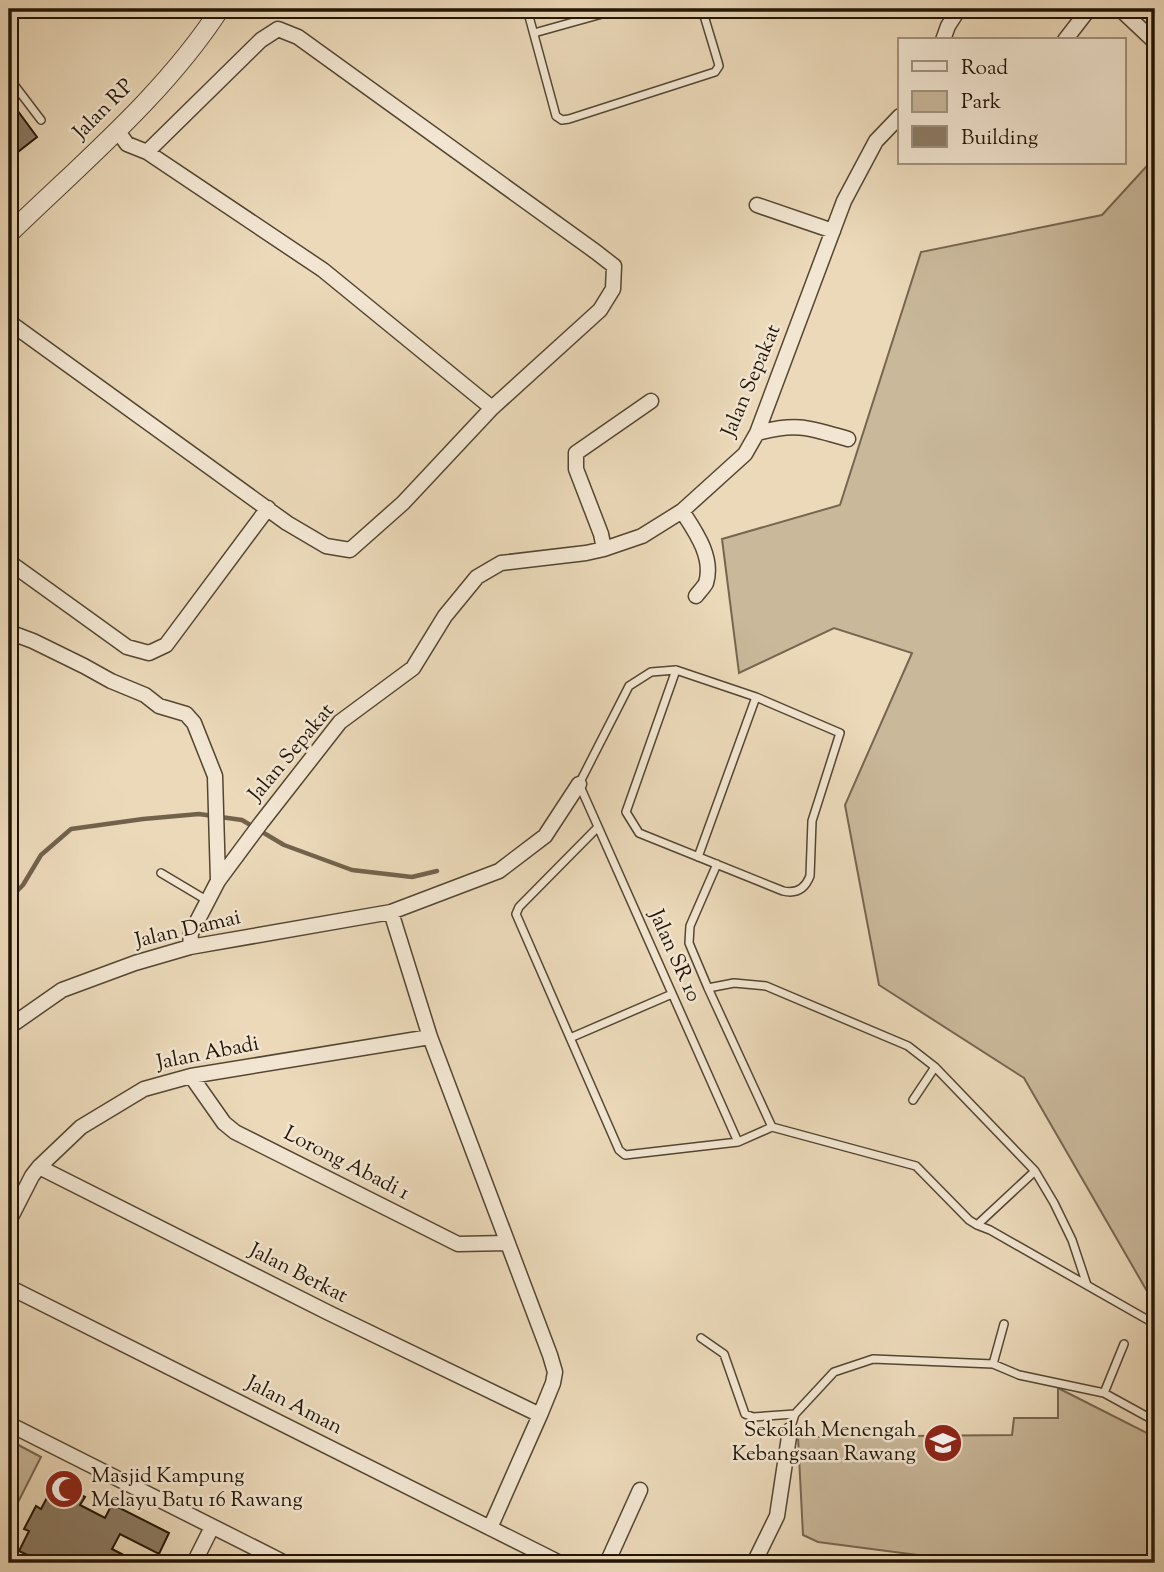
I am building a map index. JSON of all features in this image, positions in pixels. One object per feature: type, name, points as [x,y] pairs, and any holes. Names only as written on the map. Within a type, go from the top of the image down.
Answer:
[{"type":"street","name":"Jalan RP","points":[[9,234],[166,81],[220,9]]},
{"type":"street","points":[[944,38],[959,9]]},
{"type":"street","points":[[1067,38],[1089,9]]},
{"type":"street","points":[[1120,9],[1155,42]]},
{"type":"street","points":[[9,323],[287,523],[327,546],[350,550],[403,503],[492,408],[600,310],[613,289],[614,266],[596,252],[298,37],[278,29],[261,40],[147,152]]},
{"type":"street","name":"Jalan Sepakat","points":[[190,947],[191,933],[218,881],[261,823],[340,722],[413,667],[446,616],[477,577],[501,564],[604,549],[642,536],[682,511],[744,453],[757,433],[844,201],[877,141],[898,118]]},
{"type":"street","points":[[117,130],[127,144],[147,152],[323,270],[492,408]]},
{"type":"street","points":[[757,205],[833,231]]},
{"type":"street","points":[[604,549],[601,534],[576,470],[576,453],[651,401]]},
{"type":"street","points":[[757,433],[794,426],[848,439]]},
{"type":"street","points":[[9,562],[127,648],[149,653],[166,645],[268,508]]},
{"type":"street","points":[[682,511],[700,538],[708,569],[705,585],[696,596]]},
{"type":"street","points":[[9,632],[145,695],[159,706],[187,714],[194,723],[215,776],[218,881]]},
{"type":"street","name":"Jalan Damai","points":[[9,1027],[62,990],[135,962],[190,947],[391,912],[499,872],[545,836],[579,784]]},
{"type":"street","points":[[391,912],[430,1037],[554,1365],[553,1382],[540,1416],[490,1528]]},
{"type":"street","name":"Jalan Abadi","points":[[9,1220],[32,1175],[39,1167],[81,1127],[144,1088],[191,1076],[430,1037]]},
{"type":"street","name":"Lorong Abadi 1","points":[[191,1076],[224,1123],[235,1132],[458,1244],[508,1243]]},
{"type":"street","name":"Jalan Berkat","points":[[39,1167],[540,1416]]},
{"type":"street","name":"Jalan Aman","points":[[9,1287],[560,1563]]},
{"type":"street","points":[[9,1424],[285,1563]]},
{"type":"street","points":[[754,1563],[777,1516],[790,1430]]},
{"type":"street","points":[[607,1563],[640,1490]]},
{"type":"street","points":[[194,1563],[212,1527]]},
{"type":"lane","points":[[527,9],[556,116],[562,120],[715,72],[719,66],[702,9]]},
{"type":"lane","points":[[534,33],[620,9]]},
{"type":"lane","points":[[9,78],[41,120]]},
{"type":"lane","points":[[579,784],[629,685],[651,672],[676,670],[757,697],[840,733],[813,818],[808,883],[790,893],[639,833],[626,812],[676,670]]},
{"type":"lane","points":[[698,857],[757,697]]},
{"type":"lane","name":"Jalan SR 10","points":[[579,784],[738,1142]]},
{"type":"lane","points":[[598,827],[519,907],[516,914],[621,1153],[629,1155],[738,1142],[772,1127],[916,1166],[969,1220],[1155,1324]]},
{"type":"lane","points":[[717,864],[690,926],[689,943],[772,1127]]},
{"type":"lane","points":[[161,873],[209,901]]},
{"type":"lane","points":[[708,988],[734,983],[766,986],[908,1046],[935,1067],[1035,1171],[1072,1240],[1087,1285]]},
{"type":"lane","points":[[570,1038],[672,993]]},
{"type":"lane","points":[[913,1100],[935,1067]]},
{"type":"lane","points":[[977,1224],[1035,1171]]},
{"type":"lane","points":[[993,1364],[1004,1324]]},
{"type":"lane","points":[[701,1338],[724,1354],[745,1414],[753,1417],[794,1414]]},
{"type":"lane","points":[[1104,1393],[1124,1344]]},
{"type":"lane","points":[[790,1430],[794,1414],[834,1372],[873,1359],[993,1364],[1019,1375],[1104,1393],[1155,1421]]},
{"type":"green space","points":[[1155,157],[1155,1305],[1024,1078],[879,985],[845,805],[912,653],[834,628],[739,673],[722,539],[840,505],[921,252],[1102,215]]},
{"type":"green space","points":[[1058,1388],[1155,1437],[1155,1543],[1142,1563],[979,1563],[818,1542],[803,1535],[798,1437],[1012,1435],[1014,1418],[1058,1418]]},
{"type":"green space","points":[[9,1440],[41,1457],[9,1520]]},
{"type":"building","points":[[9,99],[37,137],[9,159]]},
{"type":"building","points":[[51,1490],[69,1500],[73,1491],[85,1497],[80,1505],[105,1518],[112,1504],[169,1533],[159,1554],[120,1534],[112,1549],[139,1563],[36,1563],[38,1560],[19,1551],[29,1531],[24,1529],[36,1506],[41,1509]]},
{"type":"waterway","points":[[9,899],[23,885],[41,855],[71,829],[199,814],[242,820],[284,845],[352,870],[412,877],[437,871]]},
{"type":"place","name":"Sekolah Menengah Kebangsaan Rawang","points":[[943,1443]]},
{"type":"place","name":"Masjid Kampung Melayu Batu 16 Rawang","points":[[64,1489]]}]
